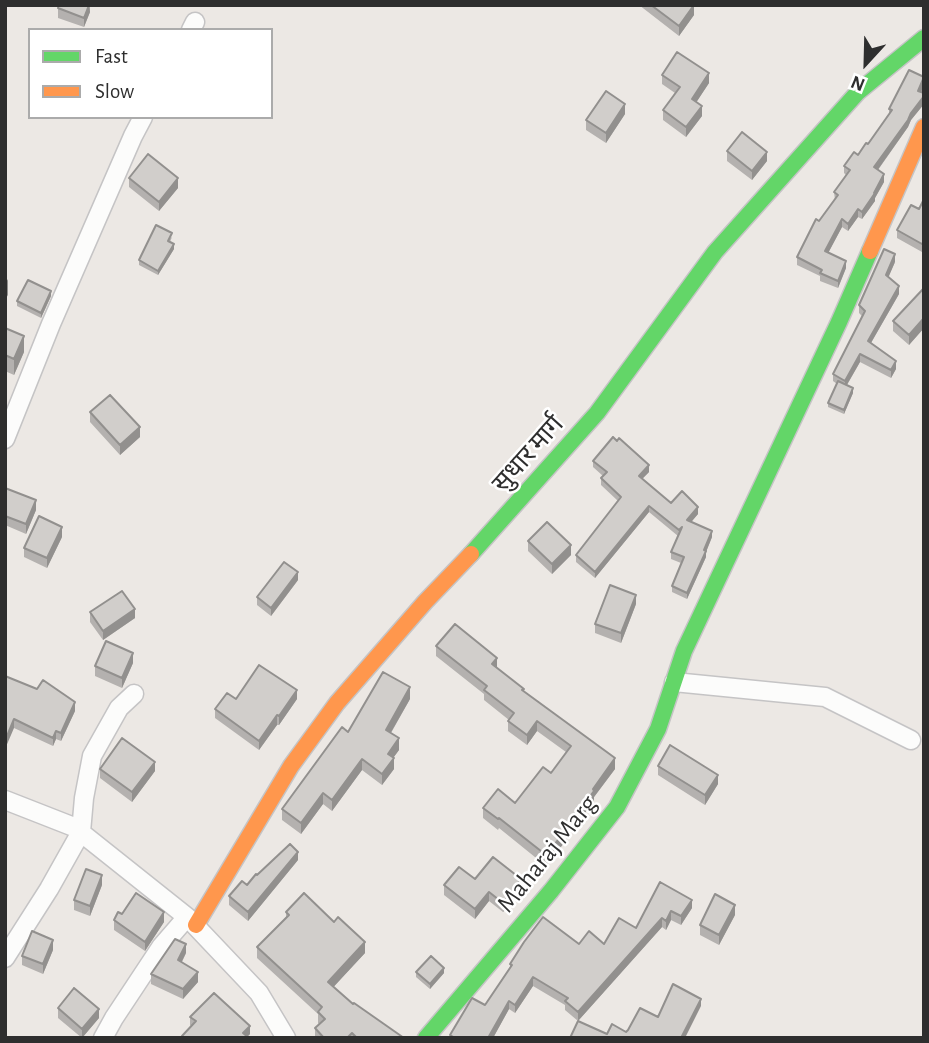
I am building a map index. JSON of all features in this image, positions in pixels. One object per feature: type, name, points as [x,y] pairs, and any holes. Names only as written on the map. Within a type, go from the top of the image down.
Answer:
[{"type":"street","name":"सुधार मार्ग","points":[[192,921],[291,766],[337,703],[597,413],[715,252],[858,92],[924,38]]},
{"type":"street","points":[[5,439],[51,324],[142,119]]},
{"type":"street","name":"Maharaj Marg","points":[[426,1038],[551,891],[617,807],[658,729],[684,651],[839,322],[924,127]]},
{"type":"street","points":[[674,682],[825,697],[911,740]]},
{"type":"street","points":[[5,958],[81,832],[92,756],[119,708],[134,694]]},
{"type":"street","points":[[5,800],[74,827],[192,921],[259,993],[286,1038]]},
{"type":"street","points":[[103,1038],[162,947],[192,921]]},
{"type":"building","points":[[59,5],[89,5],[84,18],[58,8]]},
{"type":"building","points":[[651,5],[694,5],[679,26]]},
{"type":"building","points":[[677,52],[709,73],[692,99],[702,106],[686,127],[663,110],[680,87],[662,75]]},
{"type":"building","points":[[909,70],[924,77],[918,91],[924,93],[924,96],[874,167],[884,174],[875,193],[862,212],[858,209],[848,224],[842,219],[825,251],[846,261],[838,281],[820,273],[822,270],[797,257],[816,219],[819,221],[838,195],[834,192],[850,170],[844,166],[854,152],[858,155],[866,143],[868,144],[892,110],[889,109]]},
{"type":"building","points":[[606,91],[625,104],[606,133],[586,120]]},
{"type":"building","points":[[742,132],[767,152],[752,171],[727,151]]},
{"type":"building","points":[[148,154],[178,178],[159,202],[129,178]]},
{"type":"building","points":[[924,199],[922,244],[897,230],[911,205],[919,209]]},
{"type":"building","points":[[156,225],[172,233],[168,241],[174,244],[158,271],[139,260]]},
{"type":"building","points":[[884,249],[895,254],[886,275],[899,286],[868,341],[896,361],[891,370],[860,354],[845,381],[833,374],[865,311],[859,305]]},
{"type":"building","points":[[28,280],[51,291],[41,313],[17,301]]},
{"type":"building","points":[[924,288],[924,318],[909,335],[893,321]]},
{"type":"building","points":[[5,328],[24,336],[14,359],[5,355]]},
{"type":"building","points":[[838,381],[853,388],[844,410],[828,403]]},
{"type":"building","points":[[110,395],[140,427],[120,445],[90,412]]},
{"type":"building","points":[[613,437],[617,441],[619,438],[649,465],[639,476],[671,503],[682,491],[698,507],[687,520],[712,531],[687,593],[672,586],[684,557],[671,552],[682,527],[679,530],[649,506],[595,572],[576,555],[621,497],[601,478],[607,472],[593,461]]},
{"type":"building","points":[[5,488],[36,500],[26,524],[5,516]]},
{"type":"building","points":[[39,516],[62,527],[47,558],[24,548]]},
{"type":"building","points":[[547,522],[571,545],[552,564],[528,541]]},
{"type":"building","points":[[284,562],[298,572],[271,608],[257,597]]},
{"type":"building","points":[[610,585],[636,595],[621,633],[595,624]]},
{"type":"building","points":[[122,591],[135,609],[103,631],[90,612]]},
{"type":"building","points":[[455,624],[497,658],[492,664],[524,689],[522,690],[615,758],[571,824],[546,855],[483,808],[498,789],[515,803],[543,767],[551,773],[571,746],[537,721],[527,735],[508,721],[514,713],[484,690],[487,686],[436,646]]},
{"type":"building","points":[[106,641],[133,653],[122,678],[95,666]]},
{"type":"building","points":[[259,665],[297,690],[259,741],[215,709],[227,693],[236,699]]},
{"type":"building","points":[[383,672],[410,687],[386,730],[399,738],[388,754],[394,758],[382,774],[362,759],[332,800],[323,793],[301,823],[282,809],[342,727],[348,732]]},
{"type":"building","points":[[5,676],[37,689],[43,680],[75,702],[61,733],[56,731],[53,738],[14,719],[5,741]]},
{"type":"building","points":[[122,738],[155,762],[132,792],[100,769]]},
{"type":"building","points":[[670,745],[718,775],[705,795],[658,766]]},
{"type":"building","points":[[290,844],[298,852],[248,912],[229,896],[242,881],[247,885]]},
{"type":"building","points":[[493,857],[521,879],[503,903],[489,892],[475,909],[444,885],[459,867],[475,879]]},
{"type":"building","points":[[86,869],[102,875],[90,906],[74,900]]},
{"type":"building","points":[[660,882],[692,900],[681,916],[671,911],[666,921],[662,918],[578,1012],[565,1001],[568,998],[533,977],[515,1005],[509,1001],[488,1038],[455,1038],[450,1035],[472,998],[485,1005],[524,942],[543,917],[579,944],[589,931],[604,944],[619,918],[636,928]]},
{"type":"building","points":[[136,893],[164,912],[145,942],[114,920],[118,912],[122,914]]},
{"type":"building","points":[[304,893],[334,922],[338,917],[365,942],[328,982],[353,1004],[404,1038],[357,1038],[352,1033],[347,1038],[324,1038],[315,1028],[325,1019],[318,1012],[322,1007],[257,947],[289,915],[286,912]]},
{"type":"building","points":[[715,894],[735,905],[719,935],[700,925]]},
{"type":"building","points":[[32,931],[53,940],[43,964],[22,956]]},
{"type":"building","points":[[175,939],[186,944],[178,960],[198,972],[183,989],[151,974]]},
{"type":"building","points":[[431,956],[444,968],[430,984],[416,972]]},
{"type":"building","points":[[673,984],[701,999],[681,1038],[570,1038],[578,1021],[607,1034],[612,1024],[626,1032],[640,1008],[658,1017]]},
{"type":"building","points":[[74,988],[99,1009],[82,1029],[58,1008]]},
{"type":"building","points":[[214,993],[250,1026],[243,1033],[249,1038],[182,1036],[196,1021],[190,1017]]},
{"type":"traffic: fast","points":[[471,554],[597,413],[715,252],[858,92],[924,38]]},
{"type":"traffic: fast","points":[[426,1038],[551,891],[617,807],[658,729],[684,651],[870,251]]},
{"type":"traffic: slow","points":[[870,251],[924,127]]},
{"type":"traffic: slow","points":[[196,925],[291,766],[337,703],[425,602],[471,554]]}]
